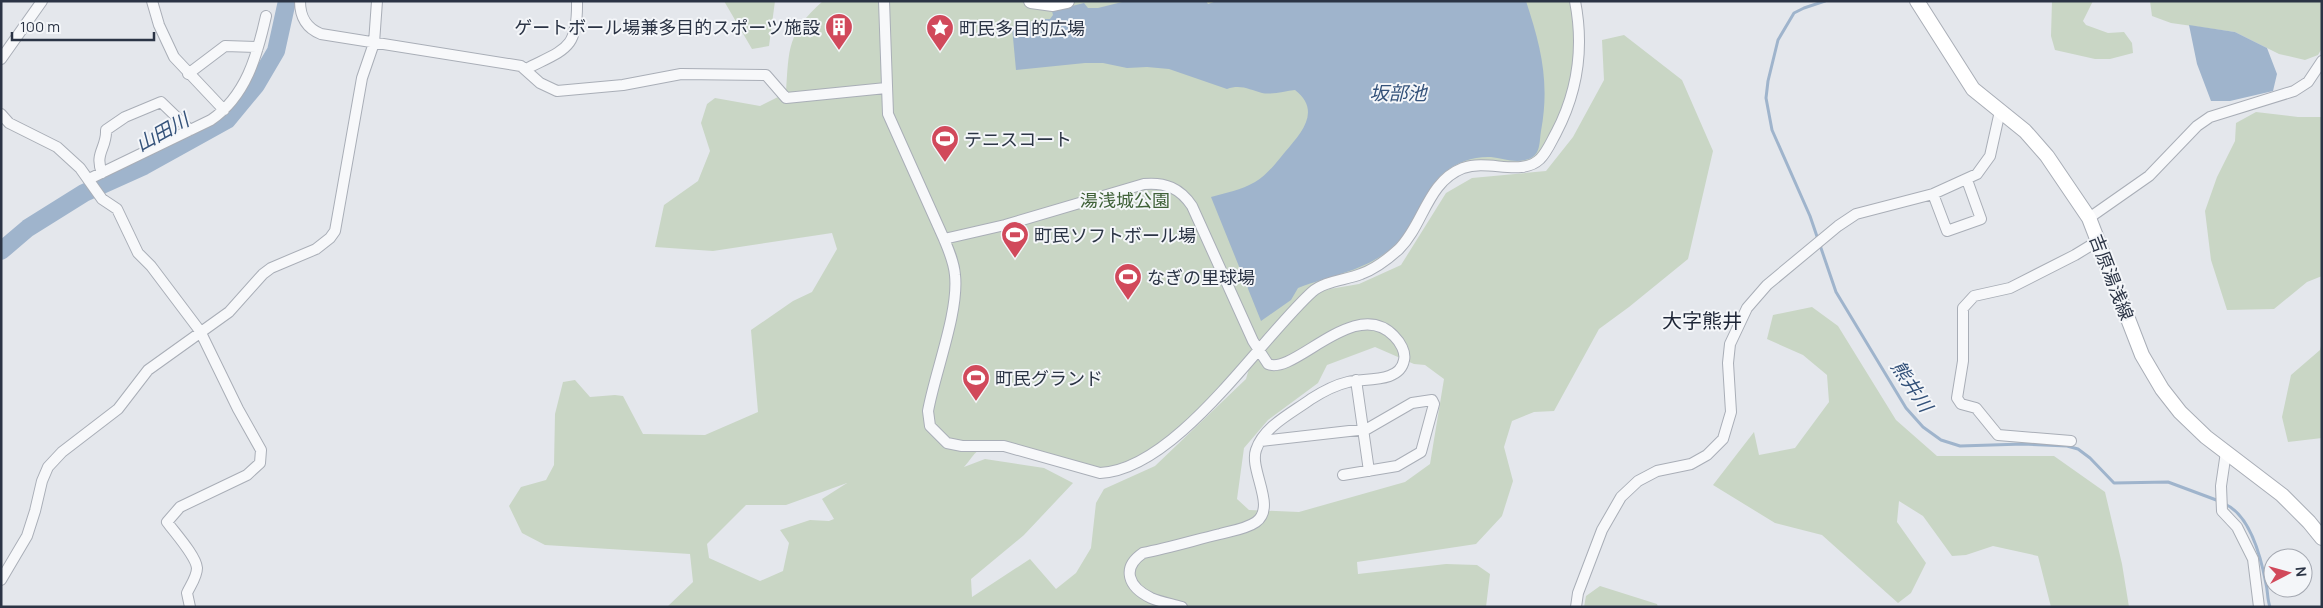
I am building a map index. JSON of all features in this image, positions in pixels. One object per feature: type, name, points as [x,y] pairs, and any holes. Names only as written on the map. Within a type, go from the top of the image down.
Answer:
[{"type":"main road","points":[[1031,1],[1052,4],[1067,1]]},
{"type":"main road","name":"吉原湯浅線","points":[[1917,1],[1973,89],[2025,131],[2046,156],[2090,218],[2142,355],[2162,389],[2180,412],[2206,437],[2282,495],[2322,538]]},
{"type":"street","points":[[1,59],[42,1]]},
{"type":"street","points":[[152,1],[167,44],[174,57],[224,110]]},
{"type":"street","points":[[300,1],[302,16],[313,31],[321,34],[513,65],[526,69],[540,83],[557,91],[623,85],[674,74],[700,72],[766,75],[786,98],[886,88]]},
{"type":"street","points":[[1,580],[27,536],[42,481],[48,467],[62,452],[118,409],[148,370],[229,312],[270,268],[316,249],[330,238],[334,231],[362,78],[374,43],[377,1]]},
{"type":"street","points":[[526,69],[561,53],[567,48],[576,26],[577,1]]},
{"type":"street","points":[[884,1],[886,107],[890,121],[952,259],[956,286],[930,400],[928,419],[934,432],[947,444],[1004,446],[1089,472],[1100,473],[1115,471],[1141,460],[1186,428],[1314,290],[1369,271],[1397,251],[1412,234],[1437,187],[1453,174],[1462,168],[1481,164],[1516,168],[1526,166],[1540,158],[1562,122],[1575,85],[1580,37],[1575,1]]},
{"type":"street","points":[[90,180],[211,120],[224,110],[240,90],[258,48],[266,16]]},
{"type":"street","points":[[188,74],[226,46],[258,48]]},
{"type":"street","points":[[2090,218],[2149,176],[2197,126],[2210,118],[2294,91],[2308,82],[2322,62]]},
{"type":"street","points":[[102,173],[98,159],[106,140],[106,130],[125,117],[161,102],[190,130]]},
{"type":"street","points":[[1576,607],[1578,593],[1602,530],[1621,497],[1638,481],[1657,471],[1691,464],[1707,455],[1723,439],[1731,412],[1728,364],[1730,344],[1748,308],[1767,285],[1838,226],[1856,214],[1933,194],[1977,174],[1990,156],[2000,111]]},
{"type":"street","points":[[1,114],[9,124],[57,148],[90,180],[102,199],[117,209],[138,253],[163,280],[200,331],[238,409],[261,450],[260,462],[247,475],[180,507],[167,522],[192,557],[197,568],[195,578],[186,594],[190,607]]},
{"type":"street","points":[[1933,194],[1947,231],[1981,219],[1967,180]]},
{"type":"street","points":[[944,239],[1006,225],[1144,184],[1168,186],[1183,194],[1192,206],[1258,351],[1268,364],[1274,366],[1284,364],[1348,328],[1372,326],[1393,334],[1404,353],[1404,361],[1400,369],[1390,376],[1356,380],[1330,388],[1272,427],[1260,441],[1256,451],[1255,463],[1264,500],[1263,511],[1257,521],[1241,528],[1143,553],[1132,560],[1130,569],[1131,581],[1137,588],[1151,598],[1182,607]]},
{"type":"street","points":[[2071,441],[1998,435],[1976,408],[1961,404],[1957,398],[1963,361],[1963,308],[1974,296],[2010,288],[2075,255],[2098,241]]},
{"type":"street","points":[[1356,380],[1369,471]]},
{"type":"street","points":[[1260,441],[1363,429],[1375,426],[1412,403],[1430,400],[1434,402],[1424,448],[1421,452],[1397,466],[1343,475]]},
{"type":"street","points":[[2226,452],[2221,486],[2222,511],[2237,527],[2253,559],[2260,607]]},
{"type":"green space","points":[[724,1],[775,1],[769,46],[752,49]]},
{"type":"green space","name":"湯浅城公園","points":[[823,1],[1575,1],[1579,18],[1571,100],[1533,163],[1498,165],[1453,174],[1389,258],[1312,292],[1359,284],[1401,265],[1446,193],[1472,178],[1546,171],[1573,137],[1604,80],[1602,40],[1624,35],[1682,80],[1713,151],[1688,259],[1599,329],[1554,411],[1534,412],[1512,421],[1504,447],[1513,481],[1502,516],[1476,544],[1357,562],[1358,574],[1446,564],[1477,565],[1490,574],[1486,607],[667,607],[693,582],[690,554],[545,545],[522,533],[509,506],[521,487],[546,480],[554,465],[555,414],[563,382],[575,380],[590,397],[623,396],[643,434],[705,435],[758,412],[751,330],[793,301],[812,292],[837,249],[832,233],[713,251],[655,247],[664,205],[698,181],[710,151],[701,123],[707,104],[715,98],[760,106],[786,93],[792,42],[796,32],[811,12]],"holes":[[[1375,347],[1414,364],[1425,365],[1444,379],[1430,464],[1405,482],[1299,512],[1249,510],[1237,499],[1244,448],[1268,420],[1318,383],[1327,365]],[[1252,358],[1246,379],[1155,466],[1104,489],[1096,503],[1091,548],[1076,573],[1056,589],[1030,559],[972,597],[971,579],[1024,535],[1073,483],[1044,468],[985,459],[964,467],[977,451],[993,446],[1008,447],[1044,454],[1108,473],[1173,439]],[[847,483],[822,499],[834,519],[829,521],[810,520],[780,530],[789,543],[783,571],[760,581],[709,558],[707,544],[746,505],[786,505]]]},
{"type":"green space","points":[[2052,1],[2093,1],[2083,21],[2086,25],[2108,33],[2124,32],[2132,43],[2133,53],[2110,59],[2095,59],[2055,50],[2051,36]]},
{"type":"green space","points":[[2150,1],[2322,1],[2322,48],[2318,55],[2305,60],[2279,54],[2235,32],[2171,23],[2152,16]]},
{"type":"green space","points":[[2256,112],[2298,117],[2322,117],[2322,276],[2307,282],[2274,309],[2227,310],[2211,260],[2205,211],[2217,177],[2235,141],[2236,123]]},
{"type":"green space","points":[[1812,307],[1838,326],[1896,420],[1937,456],[2054,456],[2105,492],[2122,564],[2129,607],[2051,607],[2038,556],[1993,546],[1966,555],[1952,556],[1923,516],[1899,501],[1897,522],[1926,563],[1911,593],[1898,603],[1822,535],[1775,523],[1713,485],[1754,432],[1759,455],[1795,448],[1829,402],[1827,375],[1803,355],[1767,339],[1773,315]]},
{"type":"green space","points":[[2322,342],[2322,438],[2288,442],[2282,417],[2291,375],[2320,350]]},
{"type":"green space","points":[[1600,586],[1657,604],[1658,607],[1584,607],[1586,596]]},
{"type":"water","name":"坂部池","points":[[1126,1],[1206,1],[1208,4],[1217,1],[1526,1],[1540,49],[1544,80],[1544,113],[1537,153],[1525,160],[1516,161],[1491,157],[1473,159],[1450,168],[1432,185],[1406,232],[1383,255],[1357,268],[1298,288],[1291,300],[1261,321],[1211,197],[1250,185],[1271,168],[1297,137],[1306,122],[1307,106],[1303,98],[1295,90],[1262,93],[1241,87],[1227,89],[1169,69],[1127,68],[1103,63],[1085,63],[1016,70],[1012,27],[1018,29],[1030,22],[1035,25],[1042,23],[1044,19],[1050,19],[1053,15],[1052,11],[1084,3],[1088,8],[1098,8]]},
{"type":"water","points":[[2189,25],[2235,32],[2267,48],[2277,74],[2273,91],[2230,101],[2211,101],[2197,64]]},
{"type":"waterway","name":"山田川","points":[[1,251],[28,228],[84,193],[144,166],[227,120],[256,85],[276,51],[287,1]]},
{"type":"waterway","name":"熊井川","points":[[1825,1],[1794,13],[1778,40],[1766,98],[1772,130],[1810,216],[1836,292],[1906,408],[1923,427],[1941,440],[1960,446],[2023,444],[2067,446],[2078,449],[2090,458],[2114,483],[2168,482],[2219,501]]},
{"type":"waterway","name":"熊井川","points":[[2225,504],[2242,518],[2253,538],[2261,562],[2270,607]]},
{"type":"place","name":"ゲートボール場兼多目的スポーツ施設","points":[[839,51]]},
{"type":"place","name":"町民多目的広場","points":[[940,52]]},
{"type":"place","name":"テニスコート","points":[[945,163]]},
{"type":"place","name":"町民ソフトボール場","points":[[1015,259]]},
{"type":"place","name":"なぎの里球場","points":[[1128,301]]},
{"type":"place","name":"町民グランド","points":[[976,402]]},
{"type":"district","name":"大字熊井","points":[[1702,320]]}]
